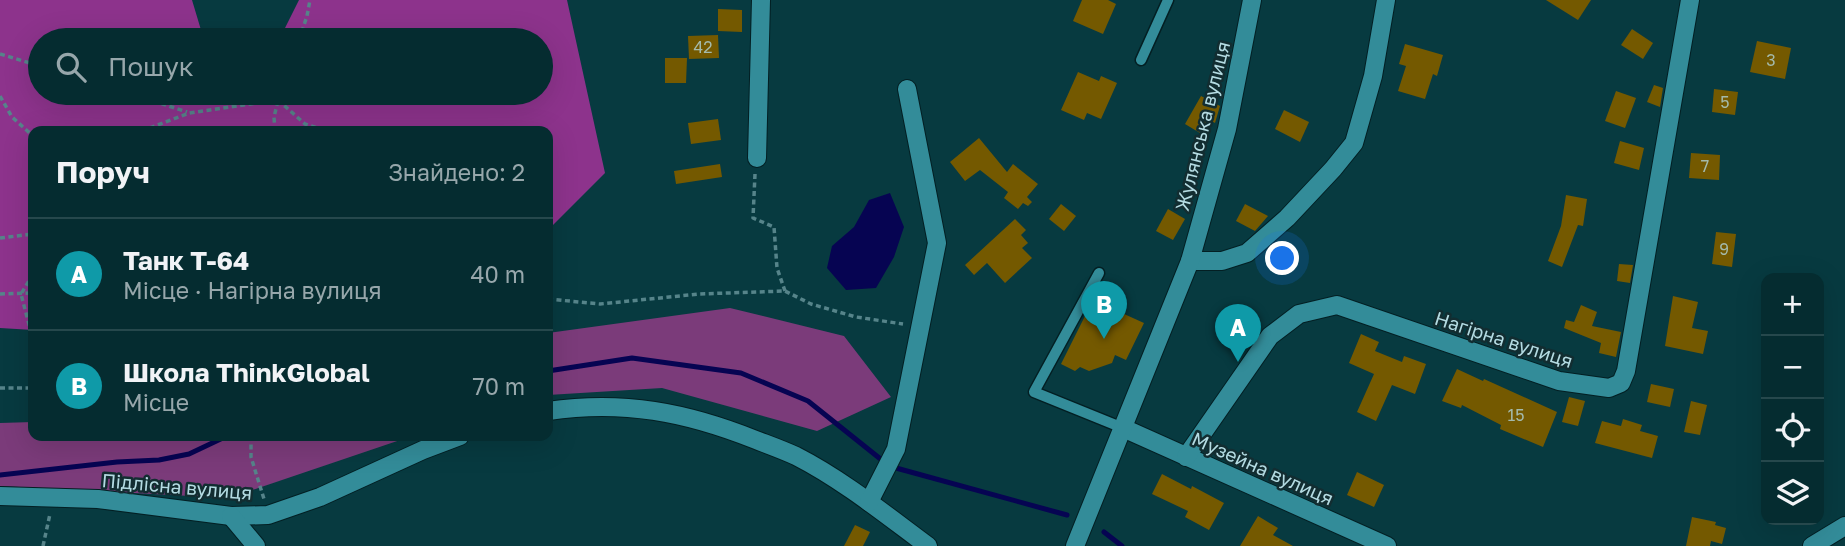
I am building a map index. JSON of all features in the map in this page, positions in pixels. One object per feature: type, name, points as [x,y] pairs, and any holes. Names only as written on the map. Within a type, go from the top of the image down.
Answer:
[{"type":"street","points":[[757,158],[761,0]]},
{"type":"street","name":"Жулянська вулиця","points":[[1075,546],[1190,261],[1227,129],[1252,0]]},
{"type":"street","points":[[1190,261],[1222,261],[1247,253],[1287,218],[1354,143],[1373,76],[1386,0]]},
{"type":"street","name":"Нагірна вулиця","points":[[1186,457],[1270,336],[1299,314],[1337,305],[1559,381],[1609,388],[1620,383],[1626,370],[1690,0]]},
{"type":"street","points":[[869,502],[895,449],[937,243],[907,89]]},
{"type":"street","points":[[553,410],[579,406],[625,407],[672,412],[716,424],[796,456],[869,502],[928,546]]},
{"type":"street","name":"Музейна вулиця","points":[[1124,428],[1387,546]]},
{"type":"street","name":"Підлісна вулиця","points":[[0,496],[98,499],[231,516],[268,514],[320,498],[447,441]]},
{"type":"street","points":[[231,516],[256,546]]},
{"type":"street","points":[[1812,546],[1845,526]]},
{"type":"lane","points":[[1141,60],[1168,0]]},
{"type":"lane","points":[[1099,273],[1034,392],[1124,428]]},
{"type":"path","points":[[303,28],[310,0]]},
{"type":"path","points":[[0,54],[28,62]]},
{"type":"path","points":[[0,96],[12,117],[28,131]]},
{"type":"path","points":[[165,105],[189,113]]},
{"type":"path","points":[[155,126],[189,113],[244,105]]},
{"type":"path","points":[[275,126],[277,105]]},
{"type":"path","points":[[284,105],[305,124],[311,126]]},
{"type":"path","points":[[757,158],[752,190],[752,218],[774,228],[777,268],[785,291]]},
{"type":"path","points":[[0,238],[28,235]]},
{"type":"path","points":[[28,283],[22,294],[28,319]]},
{"type":"path","points":[[553,299],[600,304],[699,294],[785,291],[811,304],[856,317],[901,323],[916,338]]},
{"type":"path","points":[[0,293],[28,293]]},
{"type":"path","points":[[0,388],[28,388]]},
{"type":"path","points":[[251,441],[251,457],[268,514]]},
{"type":"path","points":[[43,546],[54,498]]},
{"type":"shaded area","points":[[0,0],[192,0],[200,28],[28,28],[28,105],[553,105],[553,28],[285,28],[299,0],[567,0],[605,173],[553,225],[553,126],[28,126],[28,330],[0,328]]},
{"type":"shaded area","points":[[890,193],[904,227],[894,257],[876,288],[846,290],[827,268],[832,246],[854,227],[869,200]]},
{"type":"shaded area","points":[[730,308],[844,336],[891,397],[817,431],[662,388],[553,395],[553,332]]},
{"type":"shaded area","points":[[28,422],[28,441],[397,441],[229,498],[0,486],[0,423]]},
{"type":"building","points":[[1082,0],[1108,0],[1116,4],[1103,34],[1073,21]]},
{"type":"building","points":[[1546,0],[1591,0],[1578,20]]},
{"type":"building","points":[[718,9],[742,10],[742,32],[718,31]]},
{"type":"building","points":[[1632,29],[1653,43],[1643,59],[1621,45]]},
{"type":"building","points":[[718,35],[719,58],[689,59],[688,36]]},
{"type":"building","points":[[1757,41],[1791,48],[1785,79],[1750,72]]},
{"type":"building","points":[[1405,44],[1443,55],[1437,76],[1433,74],[1425,99],[1398,91],[1406,66],[1399,64]]},
{"type":"building","points":[[665,58],[687,58],[686,83],[665,83]]},
{"type":"building","points":[[1078,72],[1099,81],[1101,76],[1117,83],[1101,119],[1087,113],[1084,120],[1061,110]]},
{"type":"building","points":[[1654,85],[1663,88],[1660,107],[1647,102]]},
{"type":"building","points":[[1714,89],[1738,92],[1735,115],[1712,112]]},
{"type":"building","points":[[1616,91],[1636,98],[1625,128],[1605,121]]},
{"type":"building","points":[[1201,96],[1220,106],[1215,123],[1208,119],[1200,133],[1185,124]]},
{"type":"building","points":[[1284,110],[1309,122],[1300,142],[1275,129]]},
{"type":"building","points":[[718,119],[721,140],[691,144],[688,123]]},
{"type":"building","points":[[979,138],[1007,172],[1013,164],[1038,184],[1027,197],[1032,202],[1028,206],[1023,203],[1018,209],[1004,198],[1008,192],[980,170],[965,181],[950,162]]},
{"type":"building","points":[[1620,141],[1644,148],[1639,170],[1614,163]]},
{"type":"building","points":[[1691,153],[1720,155],[1719,180],[1689,178]]},
{"type":"building","points":[[720,164],[722,177],[676,184],[674,171]]},
{"type":"building","points":[[1566,195],[1587,199],[1583,226],[1578,225],[1562,267],[1548,261],[1561,226]]},
{"type":"building","points":[[1061,204],[1076,216],[1064,231],[1049,219]]},
{"type":"building","points":[[1245,204],[1268,216],[1255,231],[1236,221]]},
{"type":"building","points":[[1168,209],[1185,219],[1173,240],[1156,231]]},
{"type":"building","points":[[1015,219],[1026,230],[1021,235],[1028,243],[1022,248],[1032,258],[1005,283],[987,263],[974,275],[965,265]]},
{"type":"building","points":[[1716,232],[1736,234],[1732,267],[1712,264]]},
{"type":"building","points":[[1619,264],[1633,265],[1630,283],[1617,281]]},
{"type":"building","points":[[1673,296],[1698,302],[1692,328],[1708,331],[1703,354],[1665,346]]},
{"type":"building","points":[[1093,300],[1144,323],[1126,360],[1115,355],[1112,363],[1089,371],[1080,367],[1075,371],[1061,364]]},
{"type":"building","points":[[1581,305],[1597,312],[1592,326],[1621,332],[1616,357],[1599,353],[1601,343],[1564,328],[1566,320],[1574,322]]},
{"type":"building","points":[[1361,334],[1379,342],[1375,351],[1402,362],[1404,356],[1426,364],[1415,394],[1392,385],[1376,421],[1357,412],[1374,374],[1349,363]]},
{"type":"building","points":[[1457,369],[1557,412],[1543,447],[1500,429],[1501,425],[1462,405],[1461,408],[1442,401]]},
{"type":"building","points":[[1651,384],[1674,389],[1670,407],[1647,402]]},
{"type":"building","points":[[1569,397],[1585,401],[1578,426],[1562,422]]},
{"type":"building","points":[[1691,401],[1707,405],[1700,435],[1684,432]]},
{"type":"building","points":[[1623,419],[1642,425],[1640,431],[1658,436],[1652,458],[1595,443],[1602,421],[1621,426]]},
{"type":"building","points":[[1357,472],[1384,485],[1374,507],[1347,495]]},
{"type":"building","points":[[1162,474],[1224,503],[1209,530],[1185,517],[1188,511],[1152,494]]},
{"type":"building","points":[[1258,516],[1278,528],[1273,535],[1293,546],[1240,546]]},
{"type":"building","points":[[1692,517],[1716,522],[1715,525],[1726,528],[1722,544],[1711,541],[1710,546],[1686,546]]},
{"type":"building","points":[[855,525],[870,532],[863,546],[844,546]]},
{"type":"waterway","points":[[553,370],[632,358],[741,373],[808,401],[883,461]]},
{"type":"waterway","points":[[0,475],[159,460],[189,454],[216,441]]},
{"type":"waterway","points":[[896,468],[1067,515]]},
{"type":"waterway","points":[[1104,532],[1122,546]]},
{"type":"place","name":"Школа ThinkGlobal","points":[[1104,339]]},
{"type":"place","name":"Танк Т-64","points":[[1238,362]]}]
